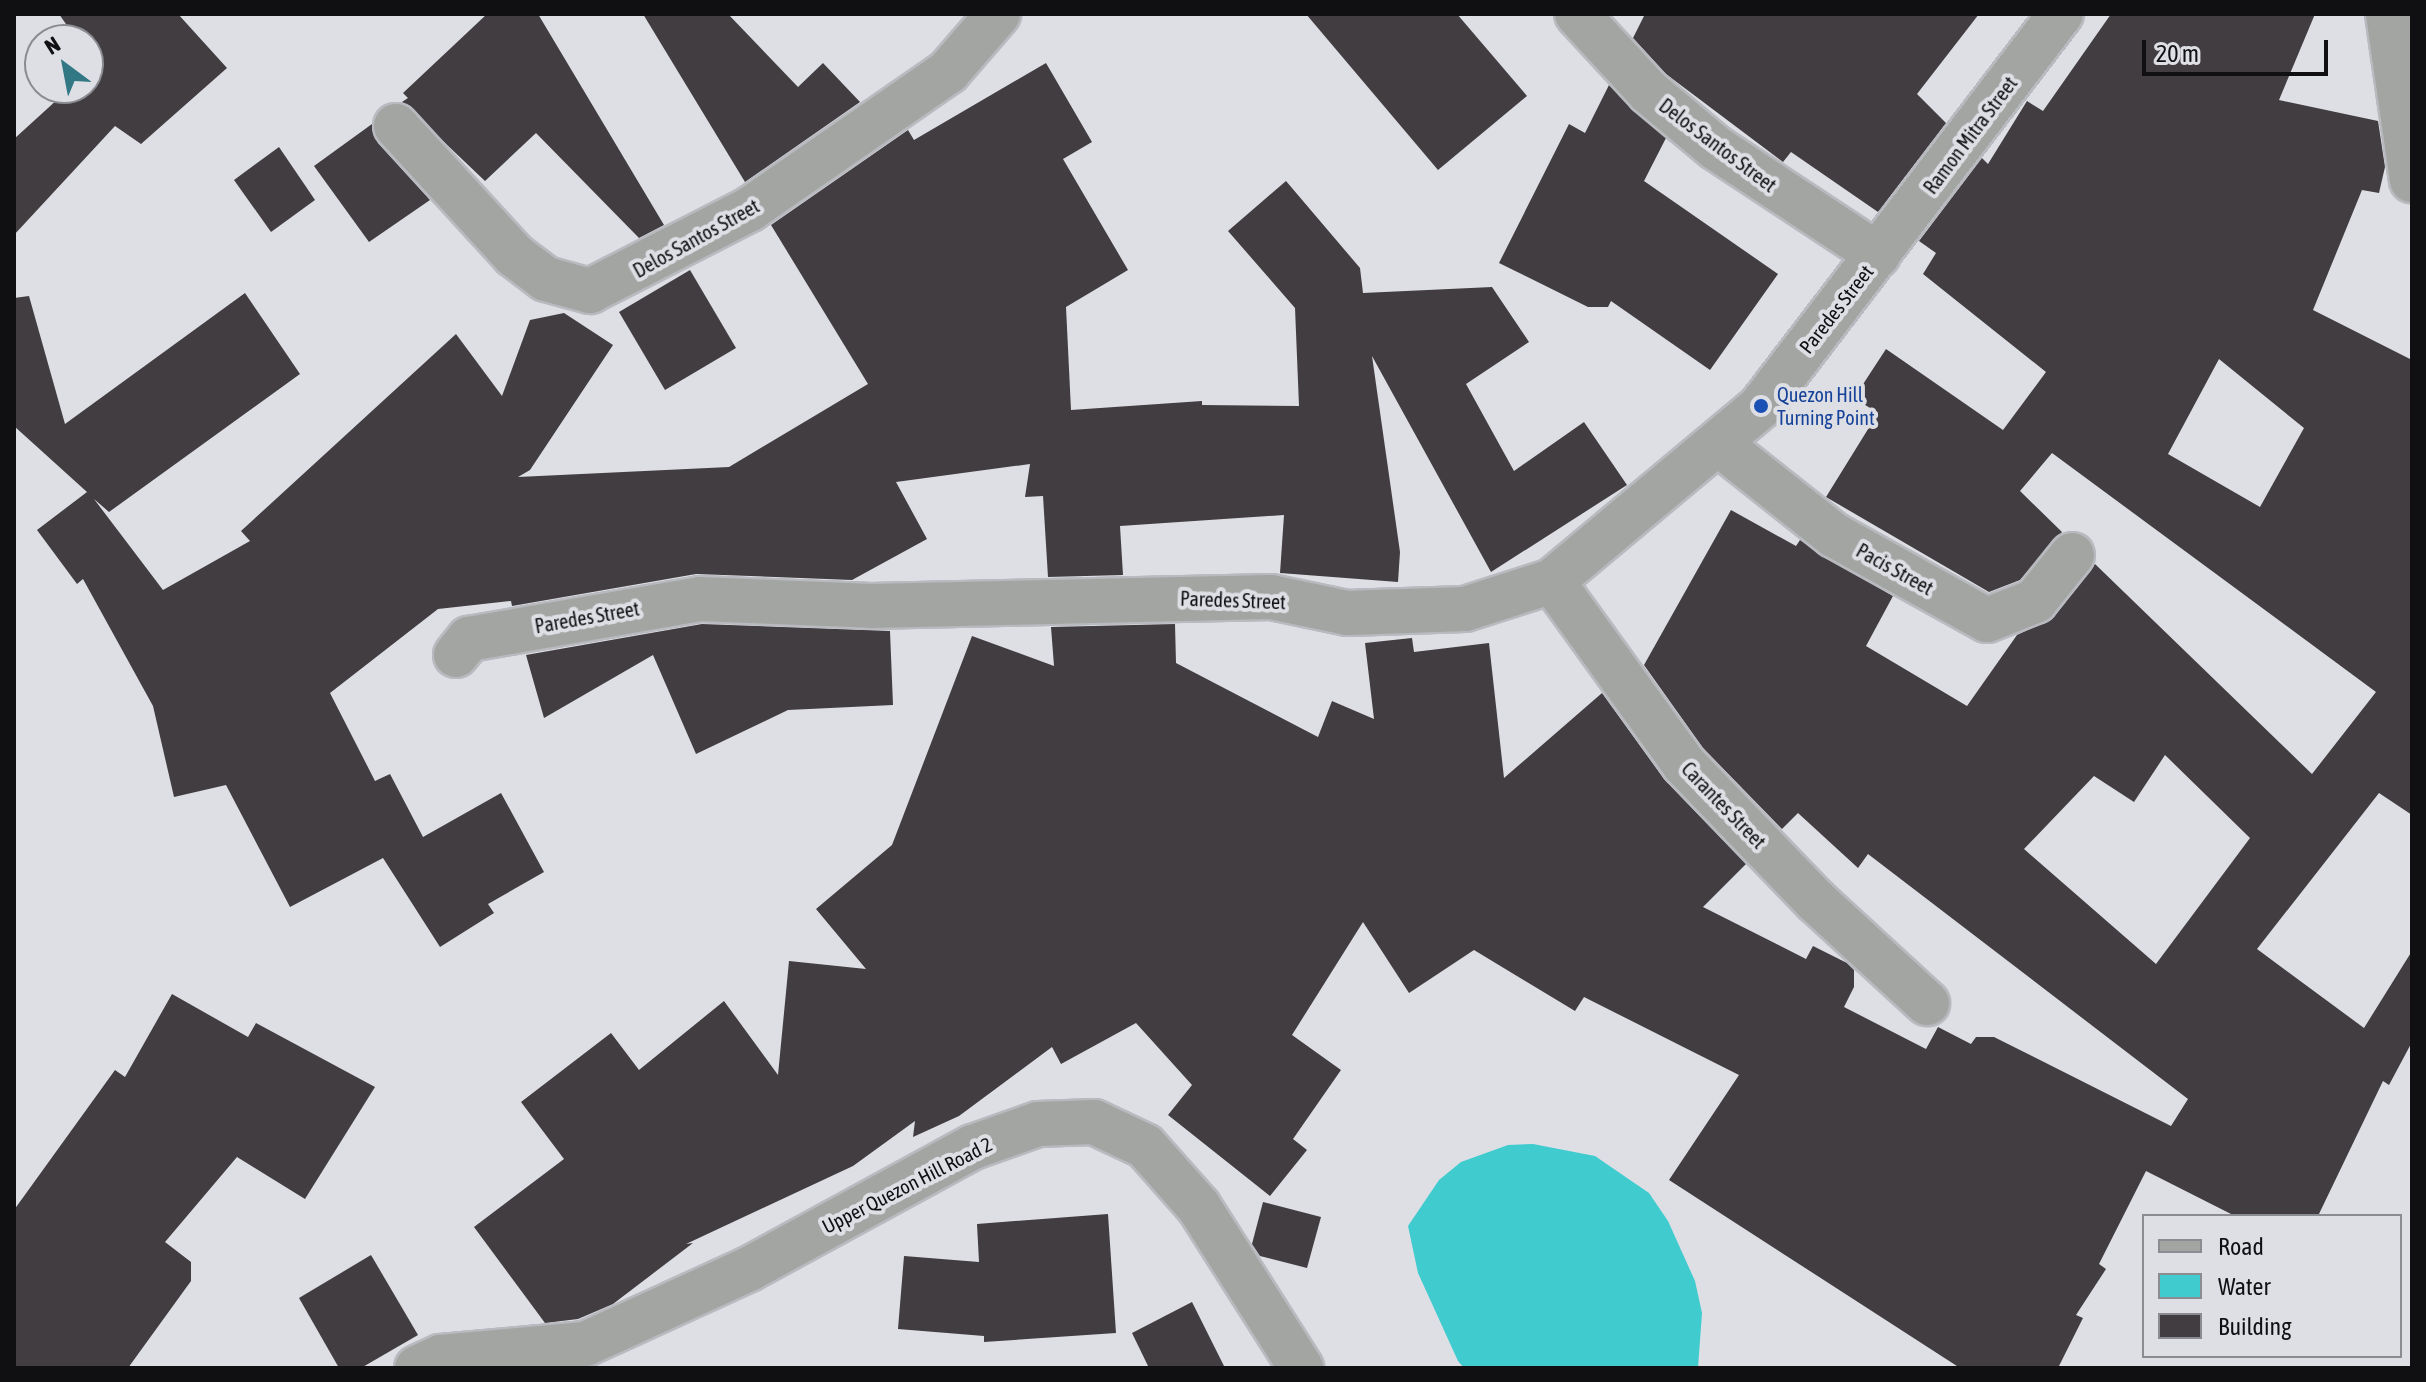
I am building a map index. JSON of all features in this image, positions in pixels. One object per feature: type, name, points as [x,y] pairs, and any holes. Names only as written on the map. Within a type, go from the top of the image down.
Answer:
[{"type":"street","name":"Delos Santos Street","points":[[396,126],[514,255],[546,279],[590,291],[762,201],[948,72],[998,14]]},
{"type":"street","name":"Delos Santos Street","points":[[1577,14],[1649,92],[1716,148],[1878,255]]},
{"type":"street","name":"Ramon Mitra Street","points":[[1878,255],[2061,14]]},
{"type":"street","points":[[2388,14],[2412,180]]},
{"type":"street","name":"Paredes Street","points":[[456,655],[469,639],[700,599],[871,606],[1271,597],[1347,613],[1465,609],[1552,581],[1719,444],[1761,406],[1878,255]]},
{"type":"street","name":"Pacis Street","points":[[1719,444],[1834,535],[1987,620],[2035,601],[2072,555]]},
{"type":"street","name":"Carantes Street","points":[[1552,581],[1684,764],[1816,901],[1927,1003]]},
{"type":"street","name":"Upper Quezon Hill Road 2","points":[[417,1368],[441,1357],[585,1344],[749,1269],[973,1147],[1038,1124],[1094,1122],[1145,1146],[1199,1207],[1301,1368]]},
{"type":"water","points":[[1533,1144],[1595,1156],[1649,1193],[1668,1221],[1695,1281],[1702,1313],[1698,1368],[1464,1368],[1458,1361],[1418,1273],[1408,1226],[1439,1180],[1461,1162],[1508,1145]]},
{"type":"building","points":[[59,14],[178,14],[227,68],[141,144],[115,126],[14,235],[14,139],[52,104],[104,104],[104,24],[66,24]]},
{"type":"building","points":[[487,14],[538,14],[664,225],[639,238],[536,133],[485,181],[402,102],[408,98],[403,93]]},
{"type":"building","points":[[643,14],[728,14],[798,87],[823,63],[860,102],[745,182]]},
{"type":"building","points":[[1306,14],[1457,14],[1527,96],[1438,170]]},
{"type":"building","points":[[1645,14],[1979,14],[1917,94],[1946,123],[1878,212],[1791,152],[1783,162],[1666,74],[1633,38]]},
{"type":"building","points":[[2111,14],[2315,14],[2279,100],[2378,121],[2385,167],[2379,193],[2362,190],[2313,310],[2412,360],[2412,815],[2379,793],[2257,949],[2364,1028],[2412,951],[2412,1042],[2389,1085],[2383,1081],[2319,1214],[2231,1214],[2146,1171],[2099,1264],[2106,1269],[2076,1315],[2083,1318],[2058,1368],[1960,1368],[1669,1180],[1739,1075],[1584,997],[1575,1011],[1474,950],[1409,993],[1363,922],[1292,1035],[1341,1070],[1293,1139],[1307,1150],[1270,1196],[1168,1115],[1192,1085],[1136,1023],[1061,1064],[1052,1047],[959,1116],[913,1137],[915,1121],[853,1166],[686,1244],[693,1243],[613,1304],[578,1319],[545,1323],[474,1227],[564,1159],[521,1102],[611,1033],[639,1070],[724,1001],[778,1075],[789,961],[866,969],[816,909],[892,845],[972,636],[1054,666],[1051,627],[1175,624],[1176,663],[1318,737],[1332,701],[1374,719],[1365,643],[1412,638],[1414,652],[1489,643],[1504,778],[1602,693],[1664,779],[1746,864],[1703,907],[1806,959],[1813,946],[1847,963],[1854,970],[1854,987],[1844,1007],[1926,1049],[1938,1027],[1971,1044],[1976,1037],[1994,1037],[2171,1126],[2188,1099],[1868,854],[1858,868],[1798,813],[1782,829],[1703,748],[1644,665],[1731,510],[1796,546],[1800,540],[1893,596],[1866,646],[1967,706],[2017,635],[2054,617],[2095,564],[2312,774],[2376,692],[2052,453],[2020,491],[2062,532],[2020,580],[1989,592],[1826,497],[1878,413],[1854,398],[1886,349],[2003,430],[2046,372],[1923,274],[1936,253],[1919,241],[1982,158],[1988,164],[2027,101],[2043,111]],"holes":[[[2219,359],[2304,428],[2260,507],[2168,454]],[[2165,755],[2250,838],[2156,964],[2024,849],[2094,776],[2134,802]]]},
{"type":"building","points":[[1046,63],[1092,142],[1063,159],[1128,270],[1066,307],[1071,410],[1202,401],[1202,405],[1299,406],[1295,308],[1228,231],[1286,181],[1360,268],[1363,293],[1492,287],[1529,342],[1466,384],[1514,471],[1584,422],[1627,485],[1491,572],[1372,356],[1400,552],[1398,582],[1280,573],[1284,515],[1120,526],[1123,575],[1048,577],[1043,496],[1025,497],[1030,464],[896,482],[927,539],[852,580],[696,574],[512,606],[511,601],[438,609],[330,693],[375,781],[390,774],[423,837],[501,793],[544,872],[488,904],[494,913],[440,947],[383,858],[290,907],[226,785],[174,797],[153,706],[83,579],[77,584],[37,530],[87,492],[14,426],[14,298],[29,296],[65,424],[245,293],[300,374],[109,512],[94,499],[163,590],[250,541],[241,531],[456,334],[502,396],[530,320],[564,313],[613,345],[530,470],[518,477],[729,467],[868,384],[771,225],[908,130],[914,140]]},
{"type":"building","points":[[1609,85],[1666,138],[1644,181],[1778,274],[1710,370],[1611,301],[1608,307],[1588,307],[1499,263],[1569,124],[1585,133]]},
{"type":"building","points":[[372,124],[378,143],[430,200],[369,242],[314,166]]},
{"type":"building","points":[[279,147],[315,200],[271,232],[234,180]]},
{"type":"building","points":[[690,270],[736,348],[665,390],[619,312]]},
{"type":"building","points":[[702,624],[890,631],[893,705],[788,710],[696,754],[653,655],[544,718],[526,655]]},
{"type":"building","points":[[172,994],[248,1037],[256,1023],[375,1087],[305,1199],[237,1157],[165,1242],[191,1262],[191,1281],[128,1368],[14,1368],[14,1210],[115,1070],[125,1077]]},
{"type":"building","points":[[1263,1202],[1321,1217],[1307,1268],[1260,1256],[1252,1244]]},
{"type":"building","points":[[1108,1214],[1116,1333],[984,1342],[984,1336],[898,1329],[904,1256],[979,1262],[977,1224]]},
{"type":"building","points":[[371,1255],[418,1335],[361,1368],[339,1368],[299,1298]]},
{"type":"building","points":[[1192,1302],[1225,1368],[1149,1368],[1132,1333]]},
{"type":"place","name":"Quezon Hill Turning Point","points":[[1761,406]]}]
